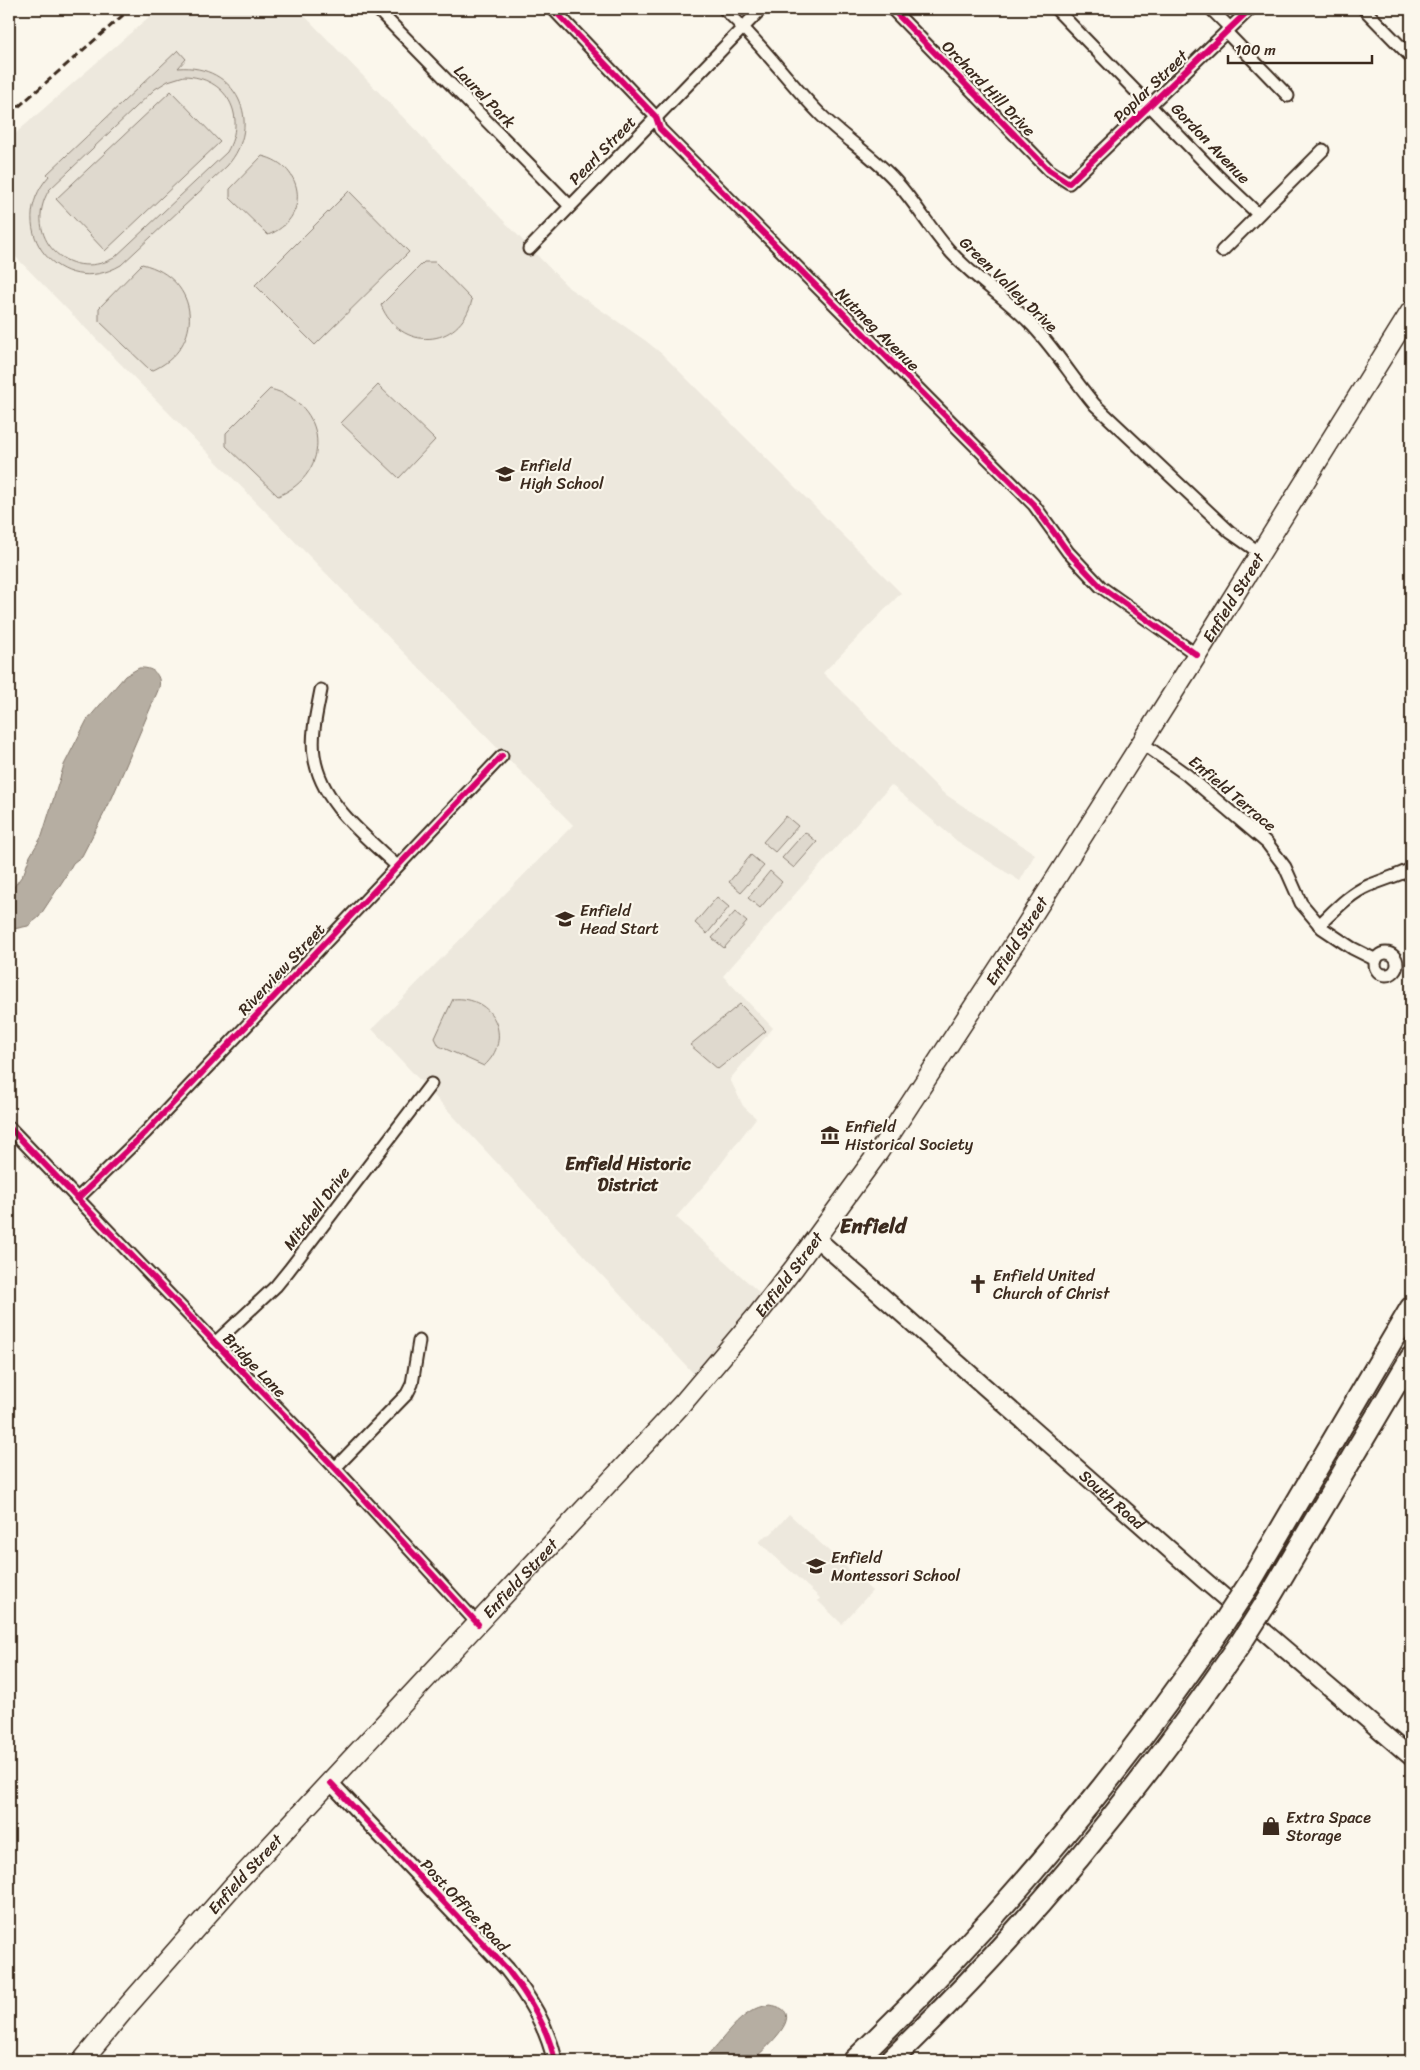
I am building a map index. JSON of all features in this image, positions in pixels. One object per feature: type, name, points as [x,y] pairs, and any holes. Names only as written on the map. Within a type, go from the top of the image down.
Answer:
[{"type":"highway","points":[[854,2061],[964,1951],[1057,1846],[1126,1759],[1221,1627],[1249,1584],[1411,1308]]},
{"type":"highway","points":[[890,2061],[990,1960],[1080,1857],[1162,1754],[1240,1644],[1268,1600],[1411,1358]]},
{"type":"main road","name":"Enfield Street","points":[[82,2061],[124,2009],[226,1894],[682,1403],[758,1314],[816,1238],[896,1127],[1142,743],[1411,311]]},
{"type":"main road","name":"South Road","points":[[816,1238],[1204,1580],[1411,1757]]},
{"type":"street","name":"Laurel Park","points":[[377,9],[570,206]]},
{"type":"street","name":"Nutmeg Avenue","points":[[553,9],[656,117],[660,129],[1034,505],[1068,552],[1101,587],[1197,655]]},
{"type":"street","name":"Green Valley Drive","points":[[724,9],[743,26],[822,116],[891,176],[948,248],[965,266],[1014,308],[1044,338],[1096,405],[1230,532],[1260,553]]},
{"type":"street","name":"Pearl Street","points":[[529,249],[761,9]]},
{"type":"street","name":"Orchard Hill Drive","points":[[892,9],[1049,170],[1069,183]]},
{"type":"street","name":"Gordon Avenue","points":[[1056,9],[1258,214]]},
{"type":"street","points":[[1211,9],[1288,96]]},
{"type":"street","name":"Poplar Street","points":[[1069,183],[1250,9]]},
{"type":"street","points":[[1364,9],[1411,57]]},
{"type":"street","points":[[1222,251],[1323,150]]},
{"type":"street","points":[[321,690],[314,725],[313,753],[318,776],[327,796],[397,866]]},
{"type":"street","name":"Enfield Terrace","points":[[1142,743],[1188,775],[1267,842],[1285,867],[1300,902],[1319,925],[1352,948],[1376,960]]},
{"type":"street","name":"Riverview Street","points":[[76,1199],[146,1132],[502,756]]},
{"type":"street","points":[[1319,925],[1345,901],[1366,886],[1411,869]]},
{"type":"street","name":"Mitchell Drive","points":[[215,1343],[276,1286],[431,1084]]},
{"type":"street","name":"Bridge Lane","points":[[9,1128],[335,1468],[478,1624]]},
{"type":"street","points":[[335,1468],[407,1394],[412,1384],[420,1341]]},
{"type":"street","name":"Post Office Road","points":[[331,1783],[507,1969],[525,1992],[537,2013],[545,2030],[555,2061]]},
{"type":"shaded area","name":"Enfield High School","points":[[158,9],[298,9],[569,288],[662,354],[901,593],[823,673],[942,792],[1035,854],[1020,881],[957,841],[891,785],[723,976],[773,1028],[730,1079],[743,1106],[756,1118],[707,1182],[676,1217],[762,1295],[695,1375],[372,1029],[573,825],[9,250],[9,139]]},
{"type":"shaded area","points":[[178,50],[186,59],[178,68],[198,69],[215,75],[229,85],[238,99],[243,115],[244,132],[238,149],[227,166],[121,265],[98,274],[77,274],[59,267],[44,254],[35,237],[32,217],[36,197],[49,176],[47,174]],"holes":[[[184,76],[199,78],[211,83],[222,91],[229,100],[234,112],[233,138],[227,152],[114,258],[97,264],[80,264],[66,260],[54,251],[45,238],[41,224],[42,207],[49,190],[155,89],[168,81]]]},
{"type":"shaded area","points":[[171,91],[220,142],[105,251],[56,199]]},
{"type":"shaded area","points":[[262,156],[277,162],[287,170],[294,181],[297,193],[296,206],[291,217],[282,227],[268,235],[230,198],[230,189]]},
{"type":"shaded area","points":[[349,191],[409,252],[315,345],[255,285]]},
{"type":"shaded area","points":[[424,262],[435,262],[472,300],[465,316],[455,328],[443,336],[415,337],[402,331],[390,320],[381,305]]},
{"type":"shaded area","points":[[142,264],[162,272],[176,283],[185,298],[189,314],[188,331],[181,347],[169,360],[151,371],[99,321],[99,308]]},
{"type":"shaded area","points":[[378,385],[435,440],[399,478],[341,423]]},
{"type":"shaded area","points":[[270,389],[289,397],[304,408],[313,423],[317,439],[315,456],[309,472],[296,485],[278,496],[226,446],[226,433]]},
{"type":"shaded area","points":[[139,668],[155,672],[160,683],[159,688],[112,798],[82,856],[73,863],[39,917],[28,926],[9,930],[9,894],[24,873],[30,856],[42,836],[64,765],[87,720],[125,676]]},
{"type":"shaded area","points":[[786,816],[798,826],[775,852],[763,842]]},
{"type":"shaded area","points":[[805,832],[817,842],[794,868],[782,858]]},
{"type":"shaded area","points":[[751,855],[764,866],[741,892],[729,882]]},
{"type":"shaded area","points":[[770,871],[782,882],[760,908],[748,898]]},
{"type":"shaded area","points":[[717,897],[729,907],[707,934],[695,923]]},
{"type":"shaded area","points":[[735,912],[747,922],[724,948],[712,938]]},
{"type":"shaded area","points":[[453,999],[467,1000],[479,1004],[489,1011],[495,1021],[498,1032],[498,1044],[493,1055],[484,1066],[439,1046],[435,1038]]},
{"type":"shaded area","points":[[740,1004],[766,1031],[718,1069],[690,1045]]},
{"type":"shaded area","name":"Enfield Montessori School","points":[[789,1514],[872,1591],[842,1624],[818,1601],[820,1598],[759,1542],[765,1536],[771,1534]]},
{"type":"shaded area","points":[[770,2005],[782,2009],[786,2014],[786,2022],[774,2039],[752,2061],[702,2061],[741,2019],[759,2007]]},
{"type":"railway","points":[[9,115],[130,9]]},
{"type":"cycle path","points":[[553,9],[656,117],[660,129],[1034,505],[1068,552],[1101,587],[1197,655]]},
{"type":"cycle path","points":[[892,9],[1049,170],[1069,183],[1250,9]]},
{"type":"cycle path","points":[[77,1199],[146,1132],[502,756]]},
{"type":"cycle path","points":[[9,1127],[335,1468],[478,1624]]},
{"type":"cycle path","points":[[331,1783],[507,1969],[523,1990],[536,2012],[552,2048],[555,2061]]},
{"type":"place","name":"Enfield High School","points":[[505,474]]},
{"type":"place","name":"Enfield Head Start","points":[[565,919]]},
{"type":"place","name":"Enfield Historical Society","points":[[830,1135]]},
{"type":"place","name":"Enfield United Church of Christ","points":[[978,1284]]},
{"type":"place","name":"Enfield Montessori School","points":[[816,1566]]},
{"type":"place","name":"Extra Space Storage","points":[[1271,1826]]},
{"type":"district","name":"Enfield Historic District","points":[[628,1174]]},
{"type":"district","name":"Enfield","points":[[873,1226]]}]
